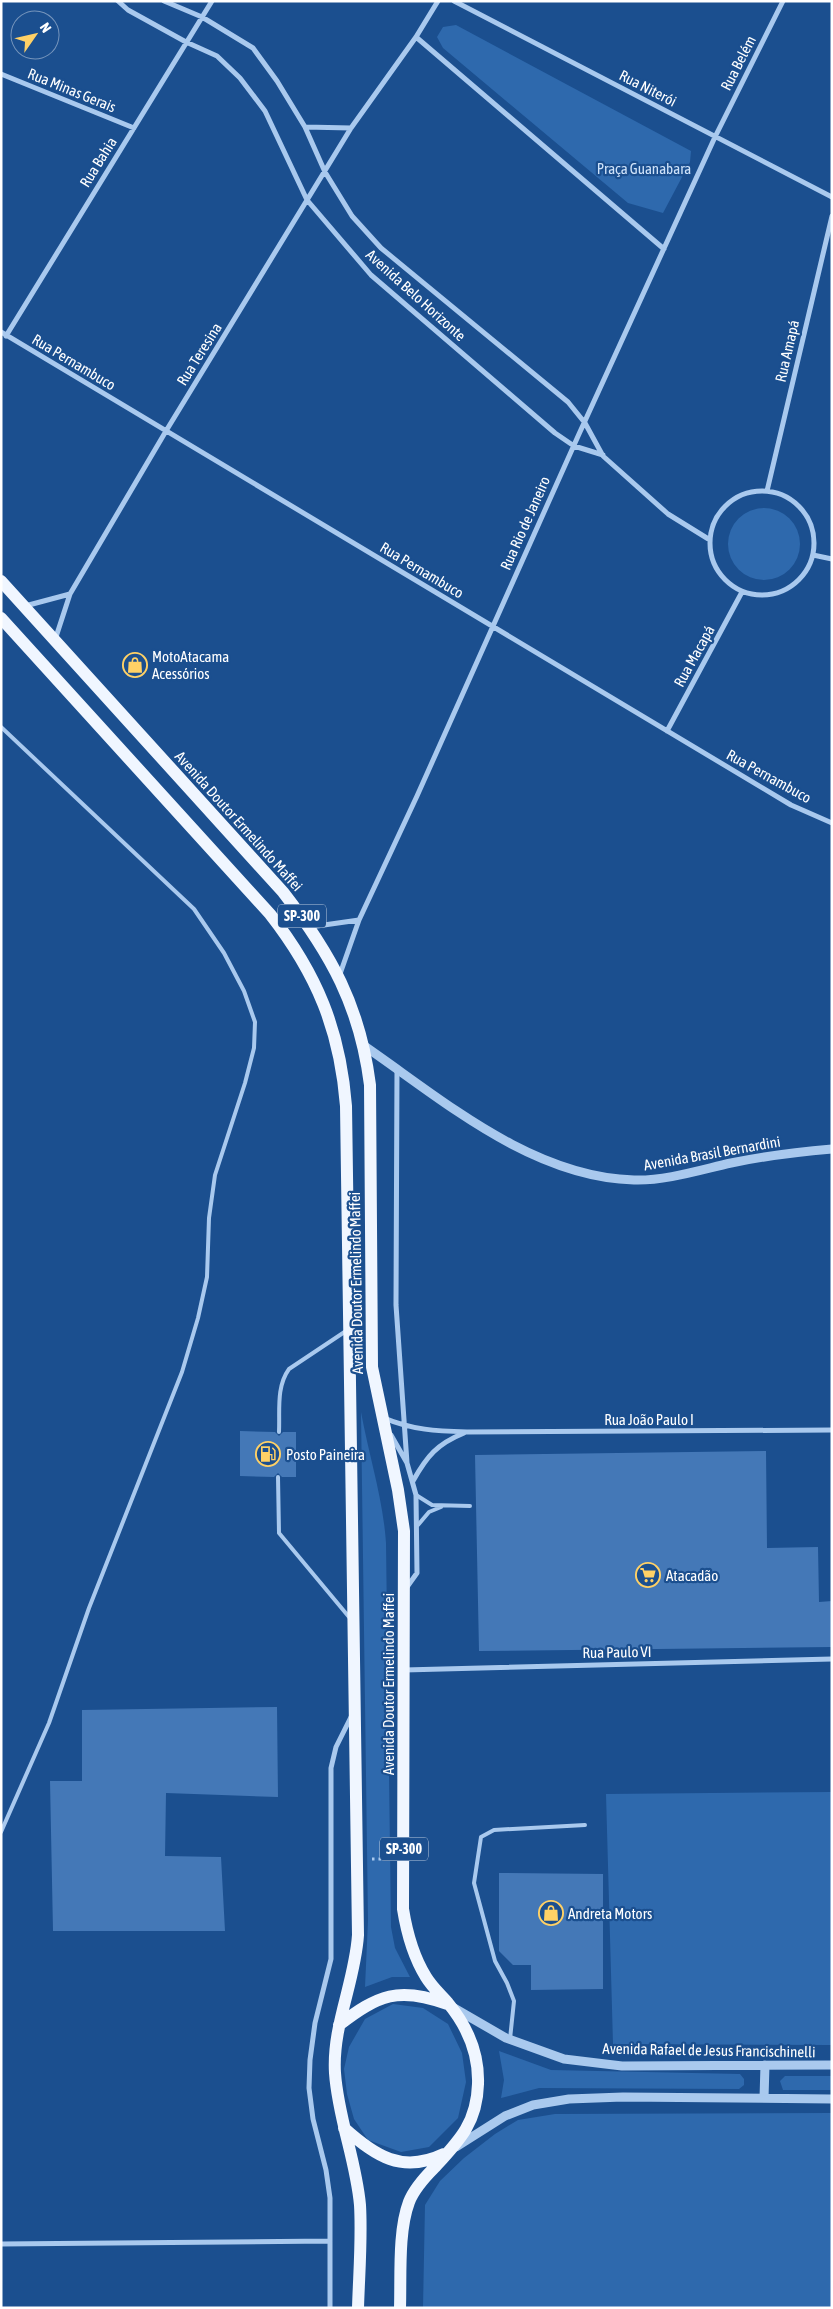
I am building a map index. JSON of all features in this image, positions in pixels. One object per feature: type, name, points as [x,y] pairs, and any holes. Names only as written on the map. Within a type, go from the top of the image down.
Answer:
[{"type":"main road","name":"Avenida Doutor Ermelindo Maffei","points":[[1,581],[283,892],[310,927],[340,975],[357,1021],[363,1045],[370,1085],[372,1367],[402,1512],[404,1592],[403,1910],[413,1952],[427,1978],[450,2005],[467,2032],[476,2054],[478,2083],[473,2118],[451,2150],[422,2181],[409,2202],[403,2228],[400,2308]]},
{"type":"main road","name":"Avenida Doutor Ermelindo Maffei","points":[[1,618],[270,914],[289,940],[318,988],[338,1046],[343,1076],[350,1328],[358,1935],[355,1962],[339,2025],[335,2073],[360,2204],[358,2308]]},
{"type":"main road","points":[[339,2025],[376,1999],[392,1994],[408,1993],[428,1997],[450,2005]]},
{"type":"main road","points":[[344,2128],[381,2157],[405,2163],[429,2161],[451,2150]]},
{"type":"street","name":"Avenida Belo Horizonte","points":[[118,1],[128,10],[186,42],[217,56],[240,78],[260,104],[307,200],[371,275],[555,433],[574,446],[603,456]]},
{"type":"street","name":"Avenida Belo Horizonte","points":[[164,1],[202,17],[253,48],[305,126],[325,172],[352,216],[381,248],[568,402],[585,423],[603,456],[668,514],[710,540]]},
{"type":"street","name":"Rua Bahia","points":[[4,334],[212,1]]},
{"type":"street","name":"Rua Teresina","points":[[55,641],[70,594],[166,431],[351,128],[416,37],[438,1]]},
{"type":"street","name":"Rua Niterói","points":[[454,1],[832,197]]},
{"type":"street","name":"Rua Belém","points":[[715,137],[783,1]]},
{"type":"street","points":[[416,37],[664,249]]},
{"type":"street","name":"Rua Minas Gerais","points":[[1,74],[134,128]]},
{"type":"street","points":[[305,126],[351,128]]},
{"type":"street","name":"Rua Rio de Janeiro","points":[[340,975],[358,920],[417,796],[715,137]]},
{"type":"street","name":"Rua Amapá","points":[[767,491],[832,216]]},
{"type":"street","name":"Rua Pernambuco","points":[[4,334],[791,805],[832,823]]},
{"type":"street","points":[[767,491],[790,499],[806,516],[813,530],[813,555],[806,572],[786,590],[769,596],[742,592],[721,576],[712,560],[710,540],[715,520],[728,503],[746,493],[767,491]]},
{"type":"street","points":[[813,555],[832,559]]},
{"type":"street","name":"Rua Macapá","points":[[666,731],[742,592]]},
{"type":"street","points":[[24,606],[70,594]]},
{"type":"street","points":[[310,927],[358,920]]},
{"type":"street","name":"Avenida Brasil Bernardini","points":[[363,1045],[477,1125],[525,1152],[598,1175],[634,1180],[659,1178],[758,1158],[832,1149]]},
{"type":"street","points":[[396,1068],[396,1305],[407,1463]]},
{"type":"street","points":[[381,1417],[407,1463],[416,1495],[418,1525],[417,1573],[404,1592]]},
{"type":"street","name":"Rua João Paulo I","points":[[381,1417],[404,1427],[467,1432],[832,1430]]},
{"type":"street","name":"Rua João Paulo I","points":[[413,1481],[424,1462],[436,1448],[446,1440],[467,1432]]},
{"type":"street","name":"Rua Paulo VI","points":[[404,1670],[832,1659]]},
{"type":"street","points":[[330,2308],[328,2183],[313,2119],[309,2088],[310,2060],[315,2024],[331,1959],[331,1768],[336,1748],[355,1710]]},
{"type":"street","name":"Avenida Rafael de Jesus Francischinelli","points":[[450,2005],[510,2040],[564,2059],[622,2066],[832,2065]]},
{"type":"street","points":[[764,2098],[765,2065]]},
{"type":"street","points":[[451,2150],[505,2116],[533,2106],[569,2099],[623,2097],[832,2099]]},
{"type":"street","points":[[1,2244],[330,2241]]},
{"type":"lane","points":[[1,727],[194,909],[224,953],[244,991],[255,1022],[254,1048],[245,1083],[215,1175],[209,1218],[207,1277],[198,1318],[182,1372],[89,1608],[49,1723],[1,1832]]},
{"type":"lane","points":[[279,1432],[280,1386],[284,1376],[289,1369],[350,1328]]},
{"type":"lane","points":[[278,1477],[280,1533],[354,1622]]},
{"type":"lane","points":[[416,1495],[425,1502],[441,1507]]},
{"type":"lane","points":[[418,1525],[428,1512],[441,1507],[470,1506]]},
{"type":"lane","points":[[510,2040],[514,2001],[495,1960],[474,1883],[481,1838],[494,1830],[585,1825]]},
{"type":"green space","name":"Praça Guanabara","points":[[456,25],[691,151],[690,162],[663,213],[628,203],[443,48],[437,37],[443,27]]},
{"type":"green space","points":[[764,508],[778,511],[790,518],[797,530],[800,544],[797,558],[790,570],[778,577],[764,580],[750,577],[738,570],[731,558],[728,544],[731,530],[738,518],[750,511]]},
{"type":"green space","points":[[361,1412],[379,1493],[386,1543],[391,1927],[395,1948],[410,1977],[392,1977],[365,1987],[368,1921]]},
{"type":"green space","points":[[832,1792],[832,2045],[613,2044],[606,1794]]},
{"type":"green space","points":[[393,2004],[423,2008],[448,2024],[462,2053],[466,2082],[458,2118],[429,2147],[401,2152],[368,2140],[354,2119],[347,2094],[344,2069],[349,2047],[365,2019]]},
{"type":"green space","points":[[499,2051],[551,2070],[740,2074],[744,2079],[744,2085],[739,2089],[539,2088],[501,2098],[504,2080]]},
{"type":"green space","points":[[785,2076],[832,2076],[832,2090],[783,2090],[780,2081]]},
{"type":"green space","points":[[832,2113],[832,2308],[423,2308],[425,2205],[440,2181],[464,2158],[495,2134],[518,2120],[555,2114]]},
{"type":"building","name":"Posto Paineira","points":[[240,1431],[275,1432],[279,1436],[283,1432],[296,1432],[296,1477],[282,1477],[278,1473],[274,1477],[240,1476]]},
{"type":"building","name":"Atacadão","points":[[766,1451],[767,1548],[818,1547],[819,1602],[832,1601],[832,1647],[479,1651],[475,1455]]},
{"type":"building","points":[[277,1707],[278,1797],[166,1793],[165,1856],[221,1857],[225,1931],[53,1931],[50,1781],[82,1781],[82,1710]]},
{"type":"building","name":"Andreta Motors","points":[[499,1873],[603,1874],[603,1989],[531,1990],[531,1965],[513,1965],[499,1951]]},
{"type":"place","name":"MotoAtacama Acessórios","points":[[135,665]]},
{"type":"place","name":"Posto Paineira","points":[[268,1454]]},
{"type":"place","name":"Atacadão","points":[[648,1575]]},
{"type":"place","name":"Andreta Motors","points":[[551,1913]]}]
